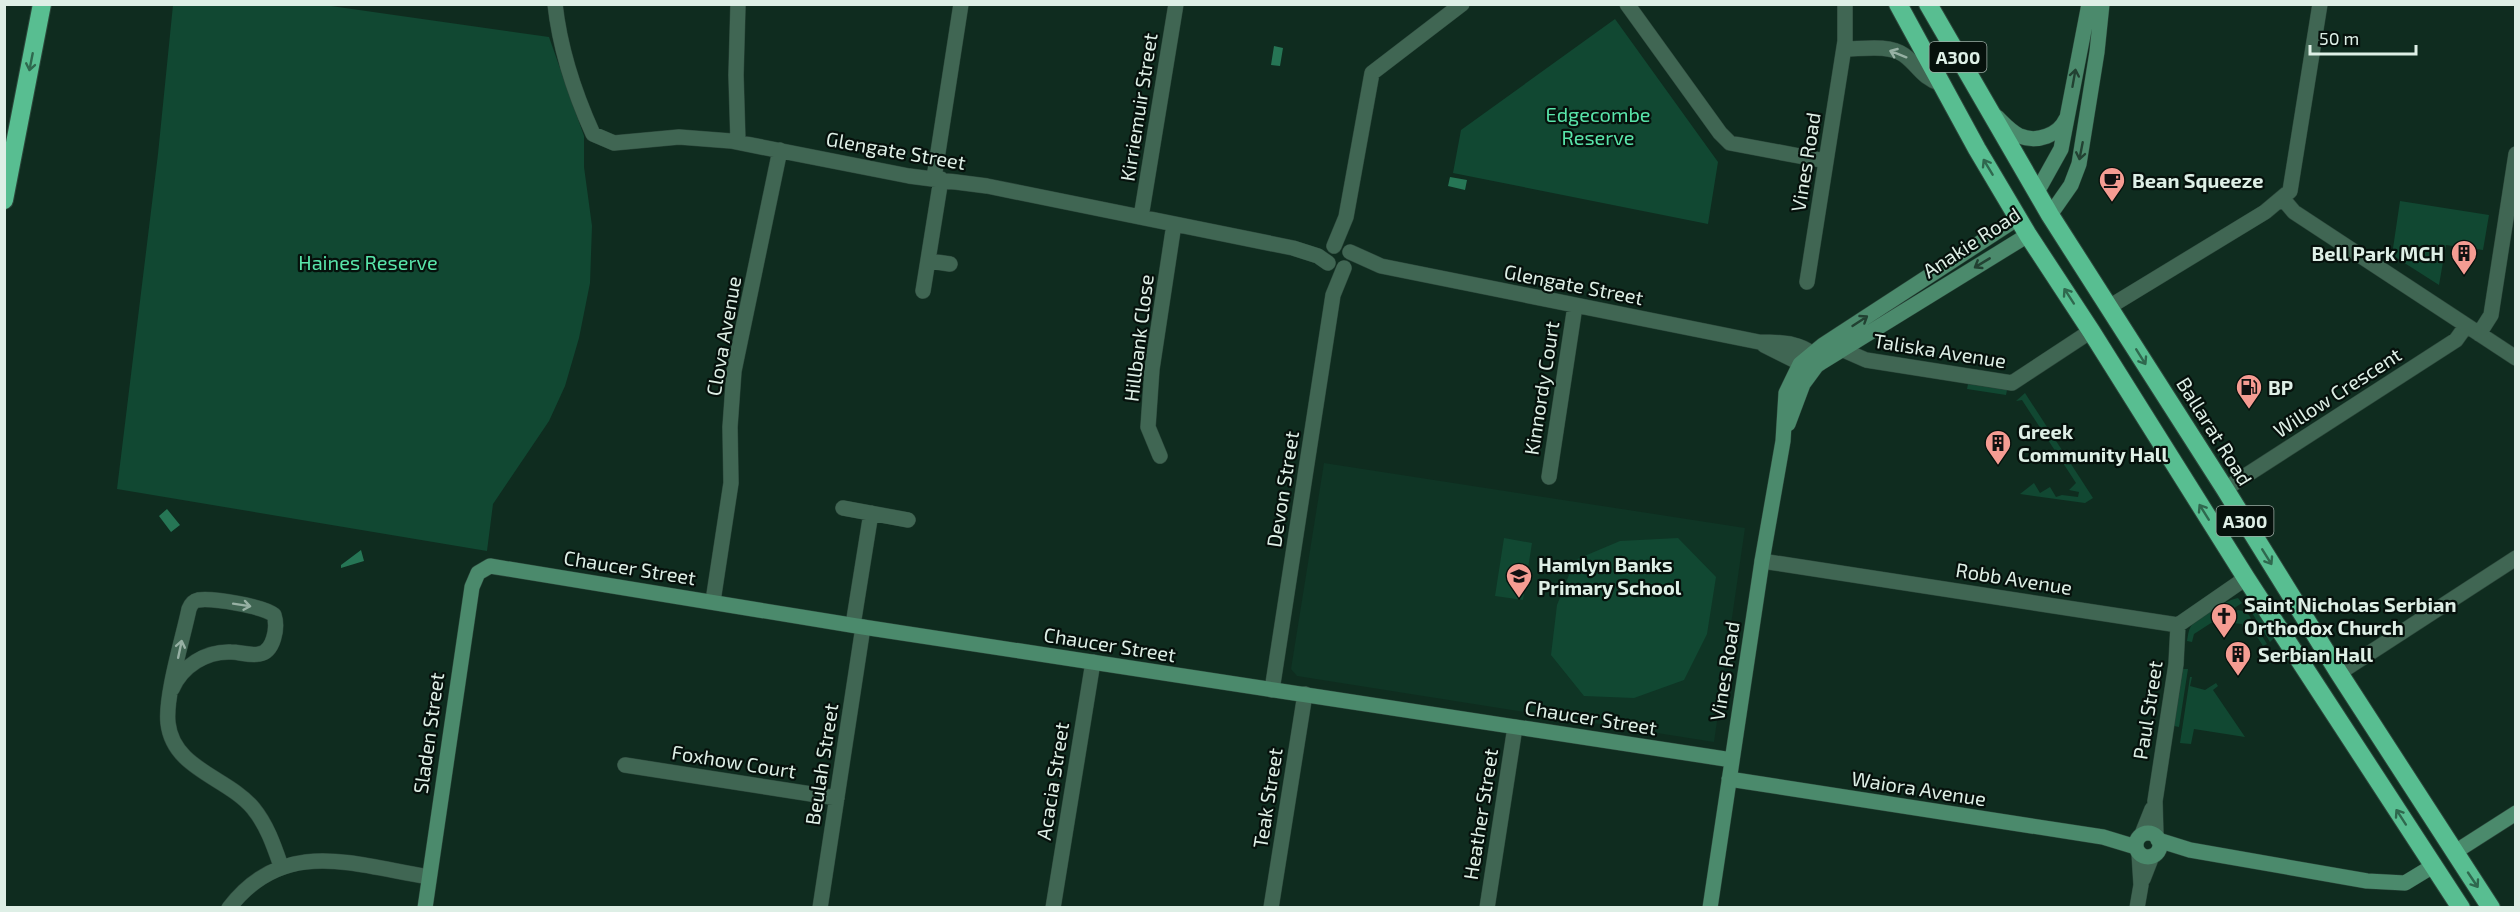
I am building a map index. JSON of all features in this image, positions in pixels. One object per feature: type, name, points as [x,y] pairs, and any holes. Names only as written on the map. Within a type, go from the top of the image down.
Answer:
[{"type":"highway","points":[[4,200],[42,4]]},
{"type":"highway","name":"A300","points":[[1898,4],[2028,235],[2246,578],[2461,908]]},
{"type":"highway","name":"Ballarat Road","points":[[1928,4],[2050,215],[2339,673],[2491,908]]},
{"type":"highway","name":"Anakie Road","points":[[2018,218],[2037,192]]},
{"type":"highway","name":"Anakie Road","points":[[2028,235],[2050,215]]},
{"type":"highway","points":[[2433,866],[2455,852]]},
{"type":"street","name":"Glengate Street","points":[[555,4],[559,38],[577,98],[593,134],[614,143],[679,137],[738,142],[909,176],[938,179],[1141,217],[1293,248],[1318,256],[1339,257],[1759,342],[1811,363]]},
{"type":"street","points":[[738,4],[736,75],[738,142]]},
{"type":"street","points":[[923,291],[930,261],[931,232],[961,4]]},
{"type":"street","name":"Kirriemuir Street","points":[[1141,217],[1176,4]]},
{"type":"street","name":"Devon Street","points":[[1272,690],[1339,257],[1372,73],[1462,4]]},
{"type":"street","points":[[1627,4],[1720,133],[1730,143],[1826,161]]},
{"type":"street","name":"Anakie Road","points":[[2037,192],[2061,149],[2089,4]]},
{"type":"street","name":"Anakie Road","points":[[2050,215],[2071,185],[2079,164],[2097,52],[2102,4]]},
{"type":"street","points":[[2109,307],[2265,212],[2290,191],[2320,4]]},
{"type":"street","name":"Vines Road","points":[[1807,282],[1844,49],[1846,7]]},
{"type":"street","points":[[1844,49],[1883,49],[1899,52],[1924,76],[1941,84]]},
{"type":"street","points":[[1988,110],[2014,132],[2031,138],[2043,137],[2056,131],[2067,118]]},
{"type":"street","name":"Clova Avenue","points":[[713,601],[731,483],[730,427],[734,371],[780,150]]},
{"type":"street","name":"Willow Crescent","points":[[2225,489],[2473,330],[2491,315],[2516,154]]},
{"type":"street","points":[[2283,199],[2294,212],[2516,358]]},
{"type":"street","name":"Anakie Road","points":[[1811,363],[2018,218]]},
{"type":"street","name":"Hillbank Close","points":[[1160,456],[1148,427],[1152,369],[1174,224]]},
{"type":"street","name":"Anakie Road","points":[[1811,363],[1841,349],[2028,235]]},
{"type":"street","points":[[930,261],[950,264]]},
{"type":"street","name":"Kinnordy Court","points":[[1549,477],[1575,306]]},
{"type":"street","name":"Taliska Avenue","points":[[1841,349],[1866,360],[2013,382],[2091,331]]},
{"type":"street","name":"Vines Road","points":[[1710,908],[1762,561],[1783,441],[1786,393],[1791,379],[1811,363]]},
{"type":"street","points":[[843,508],[908,520]]},
{"type":"street","name":"Beulah Street","points":[[820,908],[837,798],[871,513]]},
{"type":"street","points":[[2339,673],[2516,558]]},
{"type":"street","name":"Robb Avenue","points":[[1762,561],[2178,625]]},
{"type":"street","name":"Chaucer Street","points":[[483,568],[493,567],[858,626],[1732,760]]},
{"type":"street","name":"Sladen Street","points":[[425,908],[472,587],[476,576],[483,568]]},
{"type":"street","points":[[2178,625],[2246,578]]},
{"type":"street","points":[[172,689],[183,673],[202,658],[226,652],[256,655],[265,653],[272,645],[274,615],[263,609],[208,600],[194,601],[189,609],[172,689],[168,722],[171,737],[178,750],[189,762],[237,793],[253,808],[268,832],[281,866]]},
{"type":"street","name":"Paul Street","points":[[2137,908],[2176,664],[2178,625]]},
{"type":"street","name":"Acacia Street","points":[[1053,908],[1093,662]]},
{"type":"street","name":"Teak Street","points":[[1271,908],[1305,694]]},
{"type":"street","name":"Heather Street","points":[[1487,908],[1515,727]]},
{"type":"street","name":"Foxhow Court","points":[[625,765],[837,798]]},
{"type":"street","name":"Waiora Avenue","points":[[1729,779],[2190,850],[2367,880],[2405,883],[2433,866]]},
{"type":"street","points":[[2455,852],[2516,813]]},
{"type":"street","points":[[229,908],[252,883],[281,866],[322,860],[429,877]]},
{"type":"shaded area","points":[[1274,46],[1283,48],[1280,66],[1271,65]]},
{"type":"shaded area","points":[[1450,177],[1467,180],[1465,190],[1448,186]]},
{"type":"shaded area","name":"Hamlyn Banks Primary School","points":[[1324,463],[1745,528],[1714,742],[1297,676],[1291,669]]},
{"type":"shaded area","points":[[167,509],[180,525],[171,532],[159,516]]},
{"type":"shaded area","points":[[361,550],[364,561],[341,568],[341,565]]},
{"type":"green space","name":"Haines Reserve","points":[[173,5],[324,5],[549,37],[584,136],[584,167],[592,226],[590,283],[579,338],[565,386],[549,421],[493,504],[487,551],[117,489],[158,154]]},
{"type":"green space","name":"Edgecombe Reserve","points":[[1615,19],[1718,162],[1708,224],[1453,173],[1461,130]]},
{"type":"green space","points":[[2400,201],[2489,215],[2483,250],[2446,245],[2439,285],[2392,255]]},
{"type":"green space","points":[[1968,384],[2007,390],[2006,395],[1967,389]]},
{"type":"green space","points":[[2025,393],[2093,498],[2085,503],[2020,494],[2034,483],[2040,493],[2050,487],[2056,497],[2062,495],[2078,497],[2079,492],[2069,490],[2076,483],[2022,400],[2016,401]]},
{"type":"green space","points":[[1504,538],[1532,543],[1523,600],[1495,596]]},
{"type":"green space","points":[[1678,538],[1716,577],[1707,634],[1684,680],[1634,698],[1584,696],[1551,655],[1557,605],[1575,560],[1620,541]]},
{"type":"green space","points":[[2238,598],[2242,603],[2194,634],[2192,642],[2187,641],[2189,630],[2194,623],[2220,605]]},
{"type":"green space","points":[[2244,600],[2251,603],[2274,638],[2270,642]]},
{"type":"green space","points":[[2238,610],[2247,612],[2267,644],[2263,646],[2256,635],[2244,633],[2242,624],[2232,623],[2228,617]]},
{"type":"green space","points":[[2183,669],[2188,669],[2179,727],[2174,726]]},
{"type":"green space","points":[[2190,677],[2192,677],[2190,686],[2205,690],[2216,683],[2218,686],[2213,690],[2245,737],[2194,729],[2191,744],[2180,743]]},
{"type":"place","name":"Bean Squeeze","points":[[2112,203]]},
{"type":"place","name":"Bell Park MCH","points":[[2464,276]]},
{"type":"place","name":"BP","points":[[2249,410]]},
{"type":"place","name":"Greek Community Hall","points":[[1998,466]]},
{"type":"place","name":"Hamlyn Banks Primary School","points":[[1519,599]]},
{"type":"place","name":"Saint Nicholas Serbian Orthodox Church","points":[[2224,639]]},
{"type":"place","name":"Serbian Hall","points":[[2238,677]]}]
